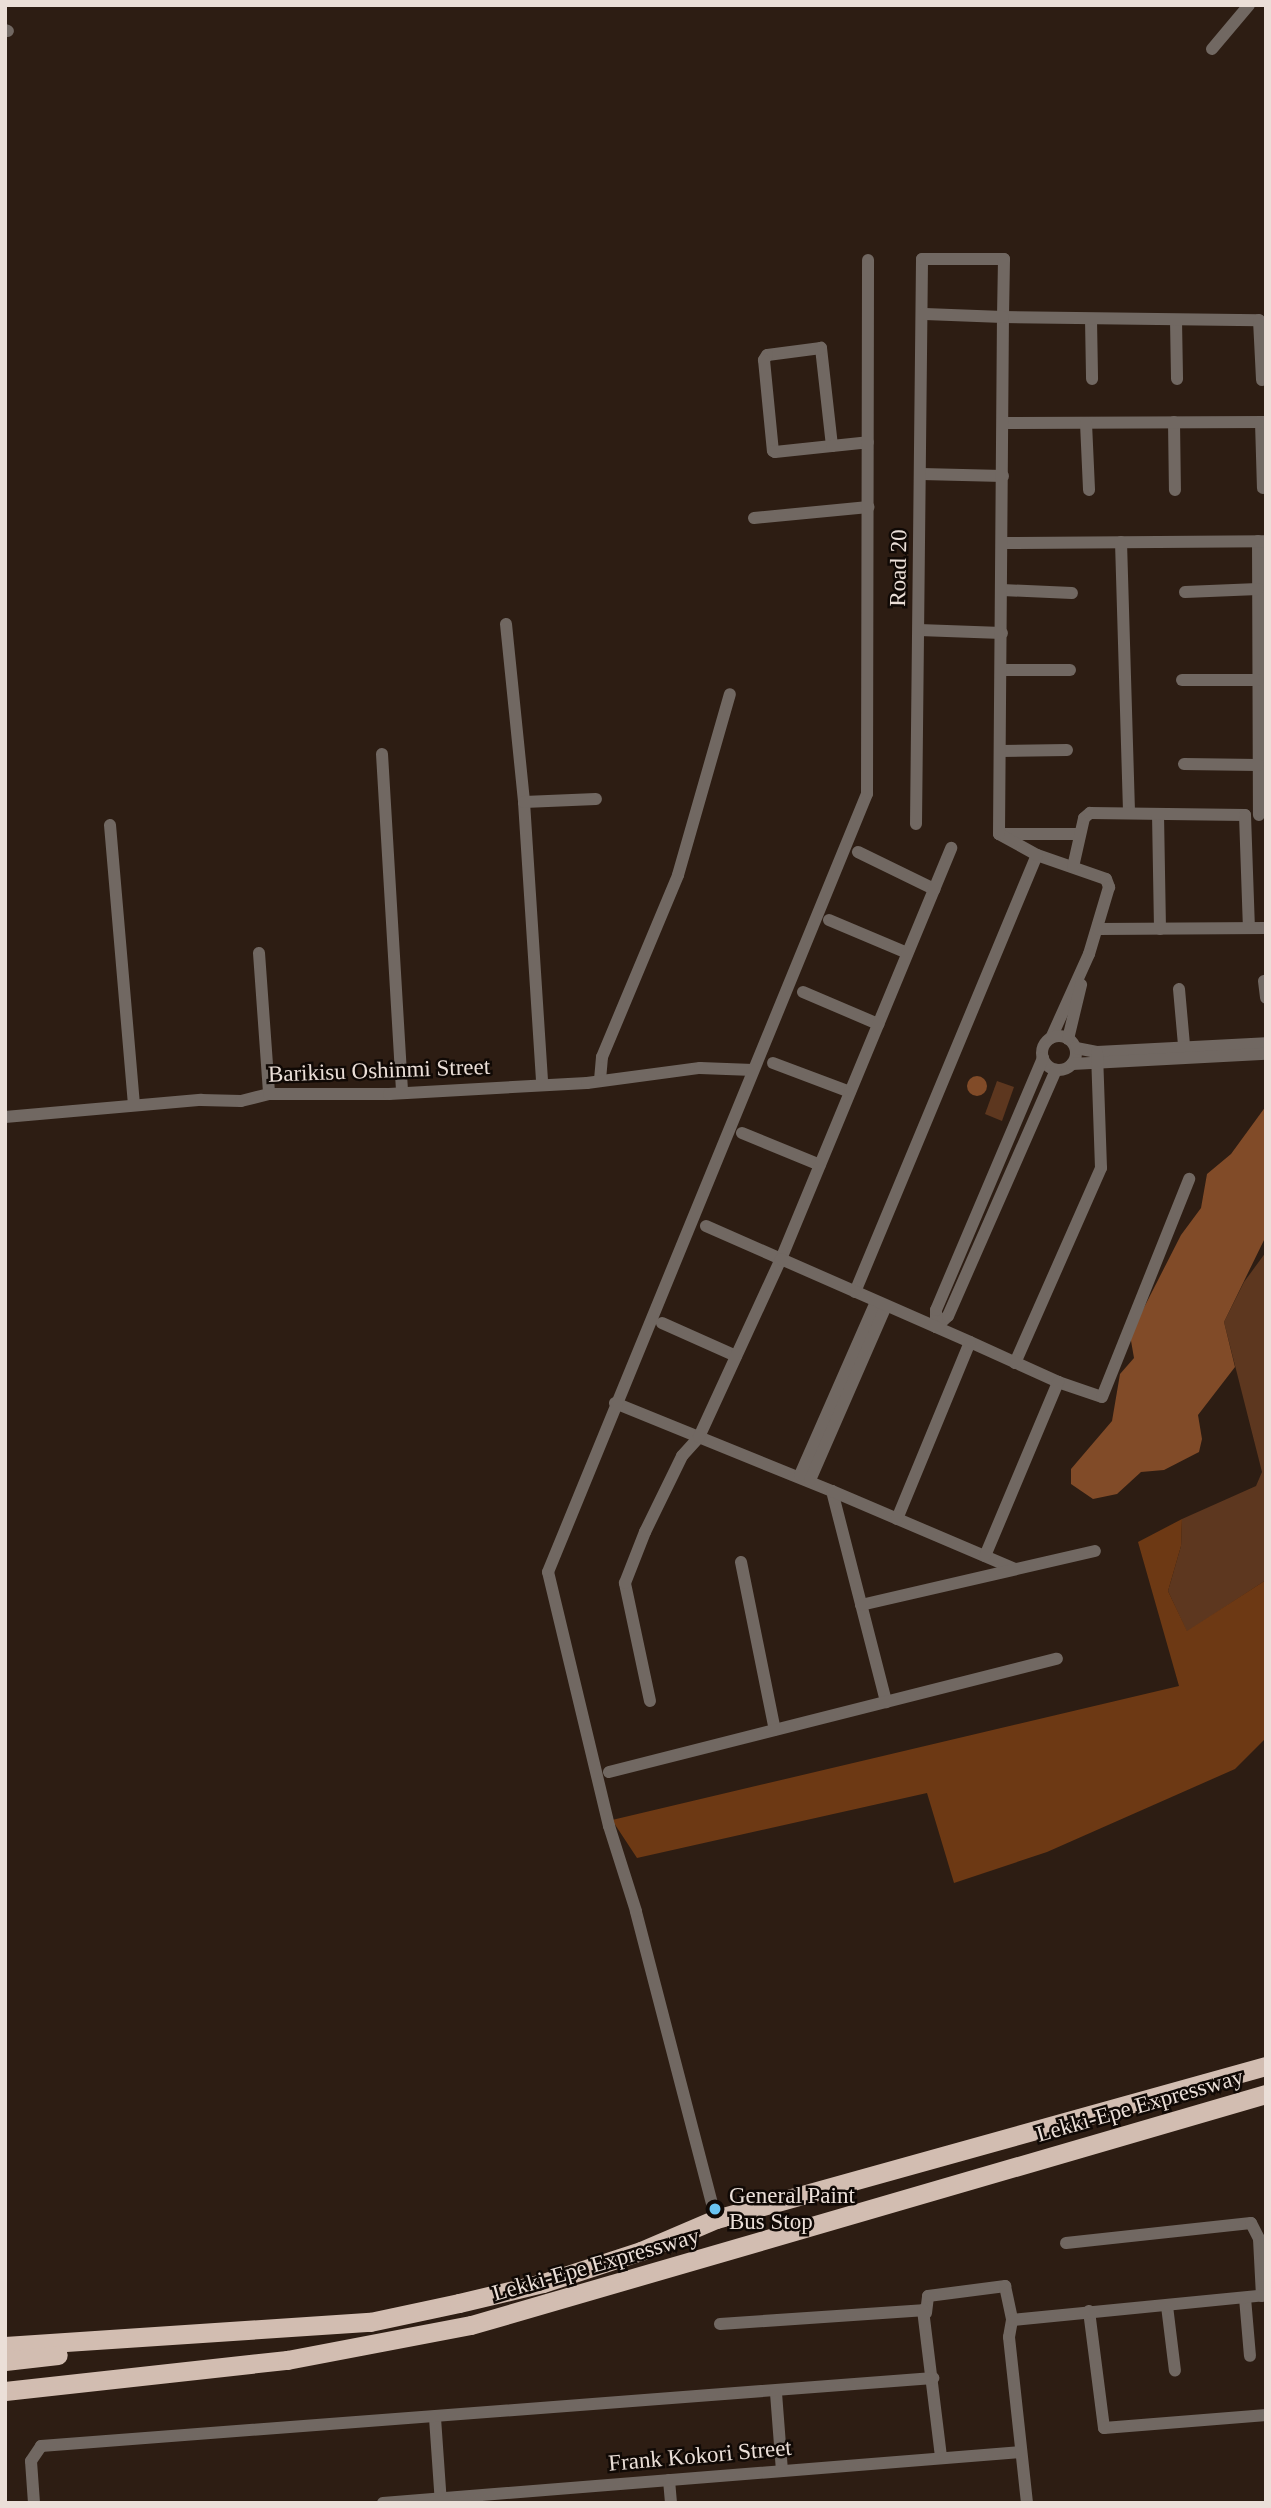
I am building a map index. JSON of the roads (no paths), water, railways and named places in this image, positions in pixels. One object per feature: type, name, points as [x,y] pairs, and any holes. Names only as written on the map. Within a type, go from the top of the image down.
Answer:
[{"type":"highway","name":"Lekki-Epe Expressway","points":[[5,2346],[370,2322],[543,2283],[641,2251],[716,2218],[1266,2066]]},
{"type":"highway","name":"Lekki-Epe Expressway","points":[[5,2391],[287,2360],[471,2325],[1266,2094]]},
{"type":"highway","points":[[5,2361],[56,2355],[130,2338]]},
{"type":"street","points":[[1212,49],[1250,5]]},
{"type":"street","name":"Road 20","points":[[916,824],[925,314],[922,259],[1004,259],[1003,317]]},
{"type":"street","points":[[716,2218],[636,1911],[609,1826],[548,1580],[551,1563],[615,1403],[867,794],[868,260]]},
{"type":"street","points":[[925,314],[1261,322],[1262,380]]},
{"type":"street","points":[[999,834],[1003,317]]},
{"type":"street","points":[[1091,319],[1092,379]]},
{"type":"street","points":[[1176,320],[1177,379]]},
{"type":"street","points":[[832,446],[821,348],[767,355],[764,360],[773,451],[832,446],[868,442]]},
{"type":"street","points":[[1174,422],[1175,490]]},
{"type":"street","points":[[1003,423],[1263,422],[1263,488]]},
{"type":"street","points":[[1086,423],[1089,490]]},
{"type":"street","points":[[922,474],[1003,476]]},
{"type":"street","points":[[754,518],[868,507]]},
{"type":"street","points":[[1002,543],[1262,541],[1258,589],[1259,815]]},
{"type":"street","points":[[1121,542],[1129,813]]},
{"type":"street","points":[[1185,592],[1258,589]]},
{"type":"street","points":[[1002,590],[1072,593]]},
{"type":"street","points":[[506,624],[524,802],[542,1084]]},
{"type":"street","points":[[919,629],[1002,633]]},
{"type":"street","points":[[1001,670],[1070,670]]},
{"type":"street","points":[[1182,680],[1258,680]]},
{"type":"street","points":[[600,1080],[601,1057],[678,875],[730,694]]},
{"type":"street","points":[[1001,751],[1067,750]]},
{"type":"street","points":[[382,754],[402,1091]]},
{"type":"street","points":[[1184,764],[1258,765]]},
{"type":"street","points":[[524,802],[596,799]]},
{"type":"street","points":[[1073,867],[1086,814],[1245,815],[1249,928]]},
{"type":"street","points":[[1158,814],[1160,929]]},
{"type":"street","points":[[110,825],[134,1105]]},
{"type":"street","points":[[999,834],[1080,834]]},
{"type":"street","points":[[936,1327],[936,1310],[1043,1058],[1044,1047],[1051,1038],[1089,954],[1109,882],[1037,855],[999,834]]},
{"type":"street","points":[[650,1701],[625,1583],[681,1456],[699,1437],[781,1259],[951,848]]},
{"type":"street","points":[[858,852],[934,889]]},
{"type":"street","points":[[855,1292],[1037,855]]},
{"type":"street","points":[[829,920],[907,953]]},
{"type":"street","points":[[1098,929],[1266,928]]},
{"type":"street","points":[[259,953],[269,1094]]},
{"type":"street","points":[[1072,1065],[1072,1043],[1089,954]]},
{"type":"street","points":[[1264,981],[1266,999]]},
{"type":"street","points":[[1180,989],[1185,1054]]},
{"type":"street","points":[[803,992],[878,1024]]},
{"type":"street","points":[[1051,1038],[1072,1043],[1097,1058]]},
{"type":"street","points":[[1185,1054],[1266,1043]]},
{"type":"street","points":[[936,1327],[948,1316],[1056,1070],[1097,1058],[1266,1054]]},
{"type":"street","points":[[1043,1058],[1056,1070]]},
{"type":"street","points":[[1015,1363],[1101,1168],[1097,1058]]},
{"type":"street","points":[[773,1063],[850,1092]]},
{"type":"street","name":"Barikisu Oshinmi Street","points":[[5,1117],[134,1105],[241,1101],[269,1094],[542,1084],[700,1068],[753,1070]]},
{"type":"street","points":[[741,1133],[820,1165]]},
{"type":"street","points":[[706,1226],[1098,1398],[1105,1393],[1189,1179]]},
{"type":"street","points":[[805,1477],[881,1304]]},
{"type":"street","points":[[662,1323],[736,1356]]},
{"type":"street","points":[[897,1519],[970,1342]]},
{"type":"street","points":[[985,1556],[1058,1382]]},
{"type":"street","points":[[615,1403],[805,1477],[1015,1569]]},
{"type":"street","points":[[832,1491],[886,1702]]},
{"type":"street","points":[[861,1605],[1095,1551]]},
{"type":"street","points":[[741,1562],[775,1730]]},
{"type":"street","points":[[609,1772],[1057,1658]]},
{"type":"street","points":[[1012,2320],[1264,2295],[1259,2239],[1251,2223],[1066,2243]]},
{"type":"street","points":[[941,2457],[926,2313],[928,2296],[1005,2286],[1012,2320],[1009,2327],[1027,2503]]},
{"type":"street","points":[[1245,2298],[1250,2356]]},
{"type":"street","points":[[1167,2306],[1175,2371]]},
{"type":"street","points":[[720,2324],[919,2308],[926,2313]]},
{"type":"street","points":[[1089,2311],[1104,2428],[1266,2415]]},
{"type":"street","points":[[34,2503],[31,2461],[41,2446],[776,2393],[933,2378]]},
{"type":"street","points":[[776,2393],[782,2471]]},
{"type":"street","points":[[435,2418],[441,2500]]},
{"type":"street","name":"Frank Kokori Street","points":[[383,2503],[1021,2452]]},
{"type":"street","points":[[669,2480],[671,2503]]},
{"type":"place","name":"General Paint Bus Stop","points":[[715,2209]]}]
